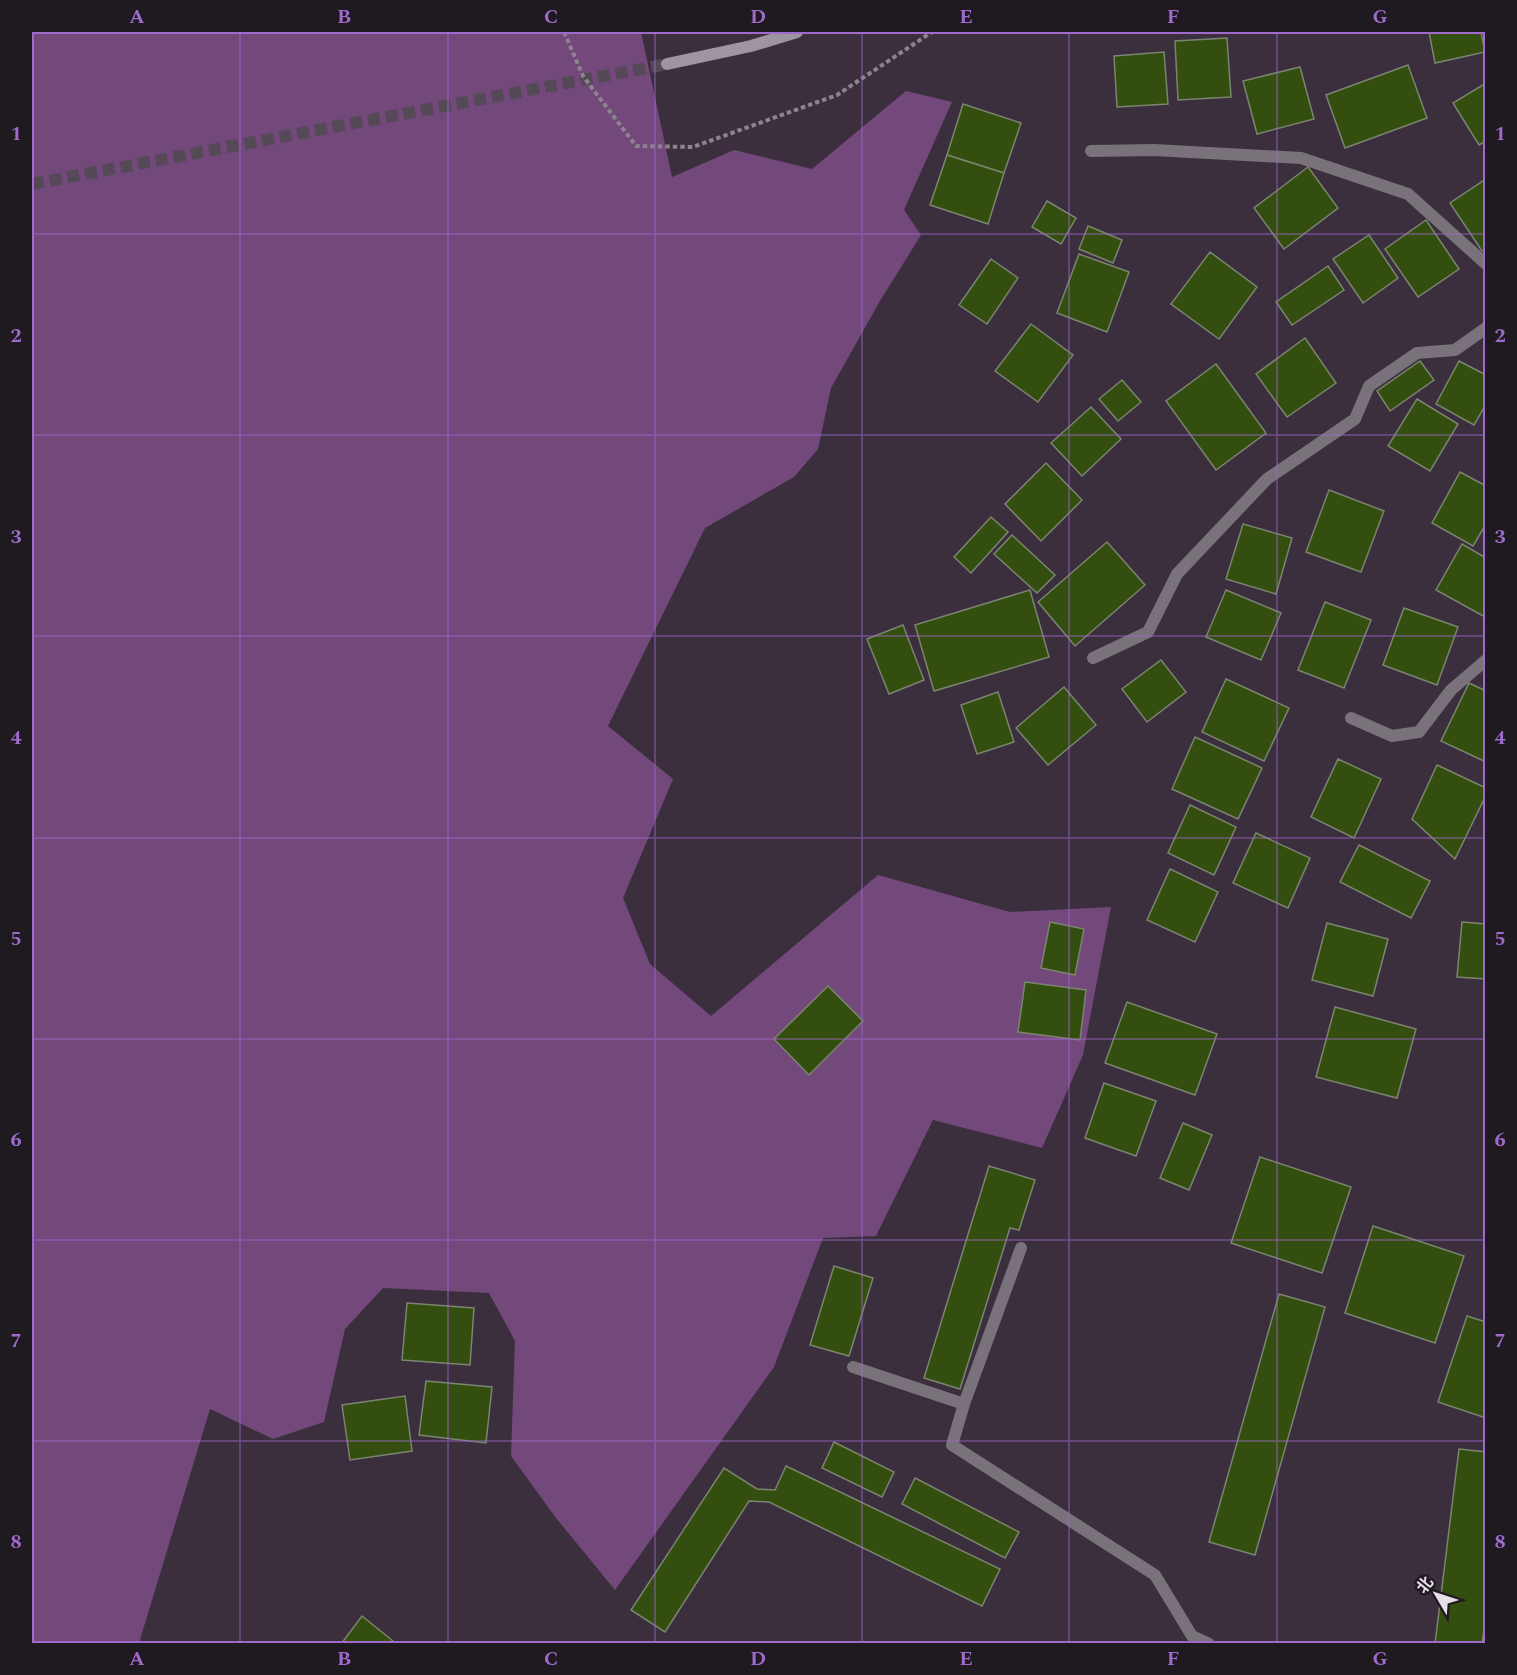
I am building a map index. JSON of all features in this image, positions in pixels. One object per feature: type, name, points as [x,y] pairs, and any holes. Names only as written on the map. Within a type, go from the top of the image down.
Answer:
[{"type":"street","points":[[667,64],[751,46],[797,32]]},
{"type":"street","points":[[1091,151],[1154,150],[1301,158],[1408,194],[1485,264]]},
{"type":"street","points":[[1093,658],[1148,632],[1177,574],[1268,479],[1354,418],[1369,386],[1417,353],[1455,350],[1485,328]]},
{"type":"street","points":[[1351,718],[1392,736],[1419,732],[1451,690],[1485,660]]},
{"type":"street","points":[[1021,1248],[964,1404],[952,1445],[1155,1575],[1192,1636],[1209,1644]]},
{"type":"street","points":[[853,1367],[964,1404]]},
{"type":"path","points":[[564,32],[583,76],[636,146],[693,147],[837,95],[932,32]]},
{"type":"shaded area","points":[[32,32],[641,32],[672,177],[734,150],[812,169],[906,91],[952,102],[904,210],[921,235],[880,301],[831,388],[818,449],[794,477],[705,528],[608,726],[673,779],[623,898],[650,964],[711,1016],[878,875],[1010,912],[1111,907],[1083,1055],[1042,1148],[933,1120],[876,1236],[823,1238],[774,1367],[615,1590],[556,1518],[511,1456],[515,1341],[489,1293],[383,1288],[345,1329],[324,1422],[273,1439],[210,1409],[139,1643],[32,1644]]},
{"type":"building","points":[[1429,32],[1481,32],[1485,52],[1435,63]]},
{"type":"building","points":[[1227,38],[1231,97],[1178,100],[1175,41]]},
{"type":"building","points":[[1164,52],[1168,104],[1117,107],[1114,56]]},
{"type":"building","points":[[1408,65],[1427,118],[1345,148],[1326,95]]},
{"type":"building","points":[[1300,67],[1314,119],[1257,134],[1243,81]]},
{"type":"building","points":[[1486,83],[1486,141],[1479,145],[1453,103]]},
{"type":"building","points":[[963,104],[1021,123],[1004,173],[947,155]]},
{"type":"building","points":[[947,155],[1004,173],[988,224],[930,205]]},
{"type":"building","points":[[1308,167],[1338,208],[1284,249],[1254,208]]},
{"type":"building","points":[[1486,179],[1486,248],[1482,251],[1450,203]]},
{"type":"building","points":[[1047,201],[1076,218],[1061,244],[1032,227]]},
{"type":"building","points":[[1426,220],[1459,269],[1418,297],[1385,249]]},
{"type":"building","points":[[1088,226],[1122,240],[1113,263],[1079,249]]},
{"type":"building","points":[[1369,235],[1398,278],[1363,303],[1333,259]]},
{"type":"building","points":[[1210,252],[1257,287],[1219,339],[1171,304]]},
{"type":"building","points":[[1079,254],[1129,272],[1107,332],[1057,313]]},
{"type":"building","points":[[991,259],[1018,278],[987,324],[959,305]]},
{"type":"building","points":[[1328,266],[1344,290],[1292,325],[1276,302]]},
{"type":"building","points":[[1031,324],[1073,355],[1038,402],[995,371]]},
{"type":"building","points":[[1305,338],[1336,383],[1287,417],[1256,374]]},
{"type":"building","points":[[1420,361],[1434,380],[1390,411],[1377,391]]},
{"type":"building","points":[[1459,361],[1486,375],[1486,404],[1474,425],[1436,404]]},
{"type":"building","points":[[1216,364],[1266,433],[1216,470],[1166,401]]},
{"type":"building","points":[[1122,380],[1141,402],[1118,421],[1099,399]]},
{"type":"building","points":[[1417,399],[1458,424],[1430,471],[1388,446]]},
{"type":"building","points":[[1091,407],[1121,439],[1082,476],[1051,443]]},
{"type":"building","points":[[1046,463],[1082,500],[1041,541],[1005,504]]},
{"type":"building","points":[[1460,472],[1486,486],[1486,524],[1473,546],[1432,523]]},
{"type":"building","points":[[1329,490],[1384,511],[1361,572],[1306,552]]},
{"type":"building","points":[[991,517],[1008,532],[971,573],[954,557]]},
{"type":"building","points":[[1243,524],[1292,538],[1276,594],[1226,579]]},
{"type":"building","points":[[1012,535],[1055,575],[1037,593],[994,554]]},
{"type":"building","points":[[1107,542],[1145,585],[1075,646],[1038,602]]},
{"type":"building","points":[[1462,544],[1486,558],[1485,617],[1436,590]]},
{"type":"building","points":[[1030,590],[1049,657],[934,691],[915,625]]},
{"type":"building","points":[[1226,590],[1281,613],[1261,660],[1206,637]]},
{"type":"building","points":[[1325,602],[1371,620],[1344,688],[1298,670]]},
{"type":"building","points":[[1404,608],[1458,627],[1437,685],[1383,665]]},
{"type":"building","points":[[903,625],[924,680],[889,694],[867,639]]},
{"type":"building","points":[[1161,660],[1186,692],[1147,722],[1122,689]]},
{"type":"building","points":[[1226,679],[1289,708],[1264,761],[1202,732]]},
{"type":"building","points":[[1469,683],[1486,691],[1486,762],[1441,741]]},
{"type":"building","points":[[1064,687],[1096,725],[1048,765],[1016,728]]},
{"type":"building","points":[[998,692],[1014,742],[977,754],[961,705]]},
{"type":"building","points":[[1195,737],[1262,768],[1238,819],[1172,789]]},
{"type":"building","points":[[1338,759],[1381,779],[1354,838],[1311,817]]},
{"type":"building","points":[[1437,765],[1486,788],[1486,795],[1455,859],[1412,819]]},
{"type":"building","points":[[1190,805],[1236,827],[1214,875],[1168,853]]},
{"type":"building","points":[[1256,833],[1310,858],[1288,908],[1233,883]]},
{"type":"building","points":[[1359,845],[1430,881],[1411,918],[1340,882]]},
{"type":"building","points":[[1170,869],[1218,892],[1195,942],[1147,920]]},
{"type":"building","points":[[1050,922],[1084,929],[1075,975],[1041,968]]},
{"type":"building","points":[[1462,922],[1486,924],[1486,979],[1457,977]]},
{"type":"building","points":[[1327,923],[1388,939],[1373,996],[1312,980]]},
{"type":"building","points":[[1025,982],[1086,990],[1080,1040],[1018,1032]]},
{"type":"building","points":[[828,986],[863,1021],[809,1075],[774,1039]]},
{"type":"building","points":[[1127,1002],[1217,1034],[1195,1095],[1105,1063]]},
{"type":"building","points":[[1335,1007],[1416,1029],[1397,1098],[1316,1077]]},
{"type":"building","points":[[1104,1083],[1156,1101],[1136,1156],[1085,1138]]},
{"type":"building","points":[[1183,1123],[1212,1135],[1189,1190],[1160,1178]]},
{"type":"building","points":[[1260,1157],[1351,1187],[1322,1273],[1231,1243]]},
{"type":"building","points":[[989,1166],[1035,1180],[1019,1230],[1010,1228],[960,1389],[924,1378]]},
{"type":"building","points":[[1373,1226],[1464,1256],[1435,1343],[1345,1313]]},
{"type":"building","points":[[834,1266],[873,1278],[849,1356],[810,1345]]},
{"type":"building","points":[[1279,1294],[1325,1307],[1255,1555],[1209,1542]]},
{"type":"building","points":[[407,1303],[474,1308],[470,1365],[402,1360]]},
{"type":"building","points":[[1467,1316],[1486,1322],[1486,1418],[1438,1402]]},
{"type":"building","points":[[426,1381],[492,1387],[486,1443],[419,1435]]},
{"type":"building","points":[[405,1396],[412,1451],[350,1460],[342,1405]]},
{"type":"building","points":[[834,1442],[894,1472],[882,1497],[822,1468]]},
{"type":"building","points":[[1459,1449],[1486,1452],[1486,1616],[1482,1644],[1435,1644]]},
{"type":"building","points":[[786,1466],[1000,1569],[982,1606],[769,1502],[749,1501],[665,1632],[631,1610],[724,1468],[757,1489],[775,1490]]},
{"type":"building","points":[[915,1478],[1019,1532],[1005,1558],[902,1504]]},
{"type":"building","points":[[362,1616],[393,1641],[397,1644],[341,1644]]},
{"type":"tunnel","points":[[32,184],[667,64]]}]
